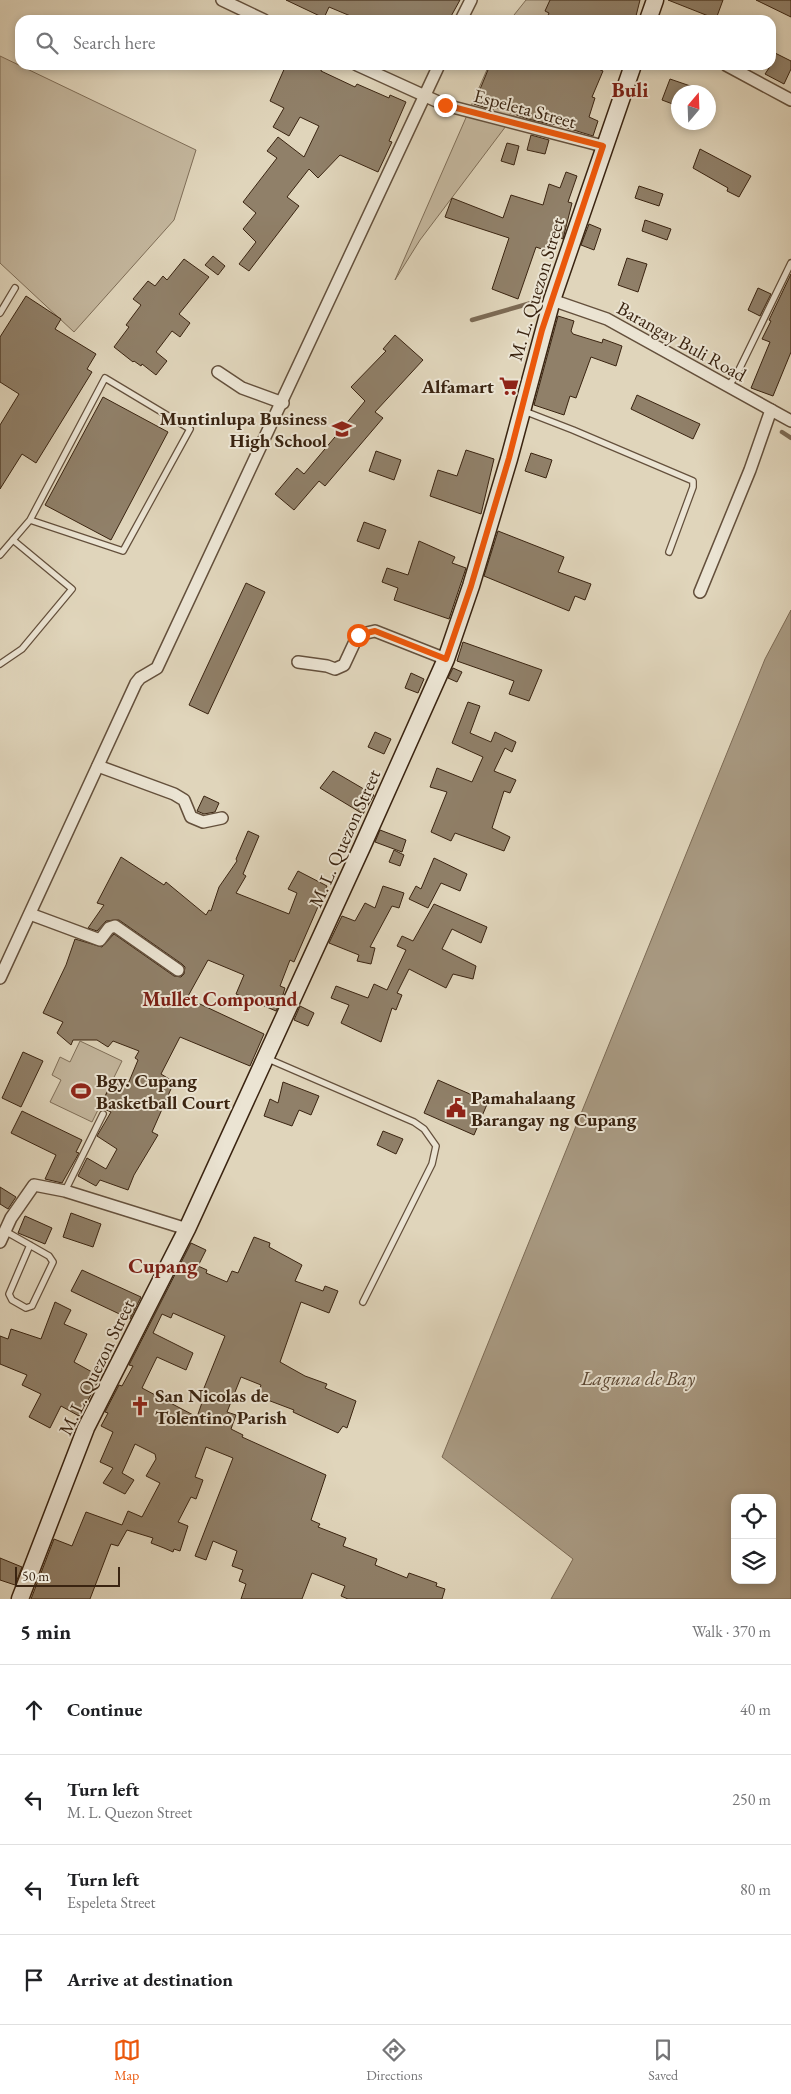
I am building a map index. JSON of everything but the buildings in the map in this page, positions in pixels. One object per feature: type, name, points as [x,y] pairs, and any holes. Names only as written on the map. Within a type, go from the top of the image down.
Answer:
[{"type":"main road","points":[[650,15],[655,0]]},
{"type":"main road","name":"M. L. Quezon Street","points":[[20,1599],[86,1428],[187,1229],[446,659],[471,586],[552,300],[603,146],[631,70]]},
{"type":"street","points":[[222,0],[254,15]]},
{"type":"street","points":[[464,15],[471,0]]},
{"type":"street","name":"Espeleta Street","points":[[367,70],[445,105],[603,146]]},
{"type":"street","points":[[0,978],[136,683],[140,678],[157,668],[217,537],[283,403],[437,70]]},
{"type":"street","points":[[735,70],[791,100]]},
{"type":"street","name":"Barangay Buli Road","points":[[552,300],[607,319],[791,422]]},
{"type":"street","points":[[218,372],[242,388],[283,403]]},
{"type":"street","points":[[700,592],[750,470],[771,410]]},
{"type":"street","points":[[298,662],[327,666],[335,670],[344,665],[358,635],[375,631],[446,659]]},
{"type":"street","points":[[98,766],[174,794],[184,800],[192,817],[203,822],[222,818]]},
{"type":"street","points":[[30,914],[100,940],[109,928],[114,926],[178,970]]},
{"type":"street","points":[[0,1242],[11,1218],[34,1185],[65,1190],[187,1229]]},
{"type":"lane","points":[[728,386],[736,376],[791,263]]},
{"type":"lane","points":[[0,313],[15,288]]},
{"type":"lane","points":[[0,555],[30,520],[105,378],[190,429],[123,551],[30,520]]},
{"type":"lane","points":[[522,411],[573,430],[693,481],[693,487],[669,552]]},
{"type":"lane","points":[[0,664],[22,649],[72,589],[14,540]]},
{"type":"lane","points":[[264,1057],[414,1122],[424,1129],[436,1146],[432,1164],[362,1302]]},
{"type":"lane","points":[[65,1190],[102,1114]]},
{"type":"lane","points":[[5,1231],[30,1245],[49,1256],[53,1262],[32,1306],[26,1308],[12,1300],[9,1294],[30,1245]]},
{"type":"shaded area","points":[[526,0],[602,0],[590,15],[514,15]]},
{"type":"shaded area","points":[[0,56],[15,63],[15,70],[29,70],[196,150],[174,220],[74,332],[0,263]]},
{"type":"shaded area","points":[[487,70],[548,70],[420,240],[395,280]]},
{"type":"shaded area","name":"Bgy. Cupang Basketball Court","points":[[80,1041],[122,1061],[92,1122],[50,1102],[61,1080],[52,1075],[60,1057],[70,1062]]},
{"type":"water","name":"Laguna de Bay","points":[[791,610],[791,1599],[551,1599],[573,1559],[442,1457],[765,659]]},
{"type":"waterway","points":[[472,320],[538,301]]},
{"type":"waterway","points":[[782,432],[791,438]]},
{"type":"place","name":"Alfamart","points":[[509,386]]},
{"type":"place","name":"Muntinlupa Business High School","points":[[342,429]]},
{"type":"place","name":"Bgy. Cupang Basketball Court","points":[[81,1091]]},
{"type":"place","name":"Pamahalaang Barangay ng Cupang","points":[[456,1108]]},
{"type":"place","name":"San Nicolas de Tolentino Parish","points":[[140,1406]]},
{"type":"district","name":"Buli","points":[[630,90]]},
{"type":"district","name":"Mullet Compound","points":[[220,999]]},
{"type":"district","name":"Cupang","points":[[163,1266]]},
{"type":"route","points":[[358,635],[375,631],[446,659],[466,604],[509,458],[542,330],[603,146],[445,105]]}]
